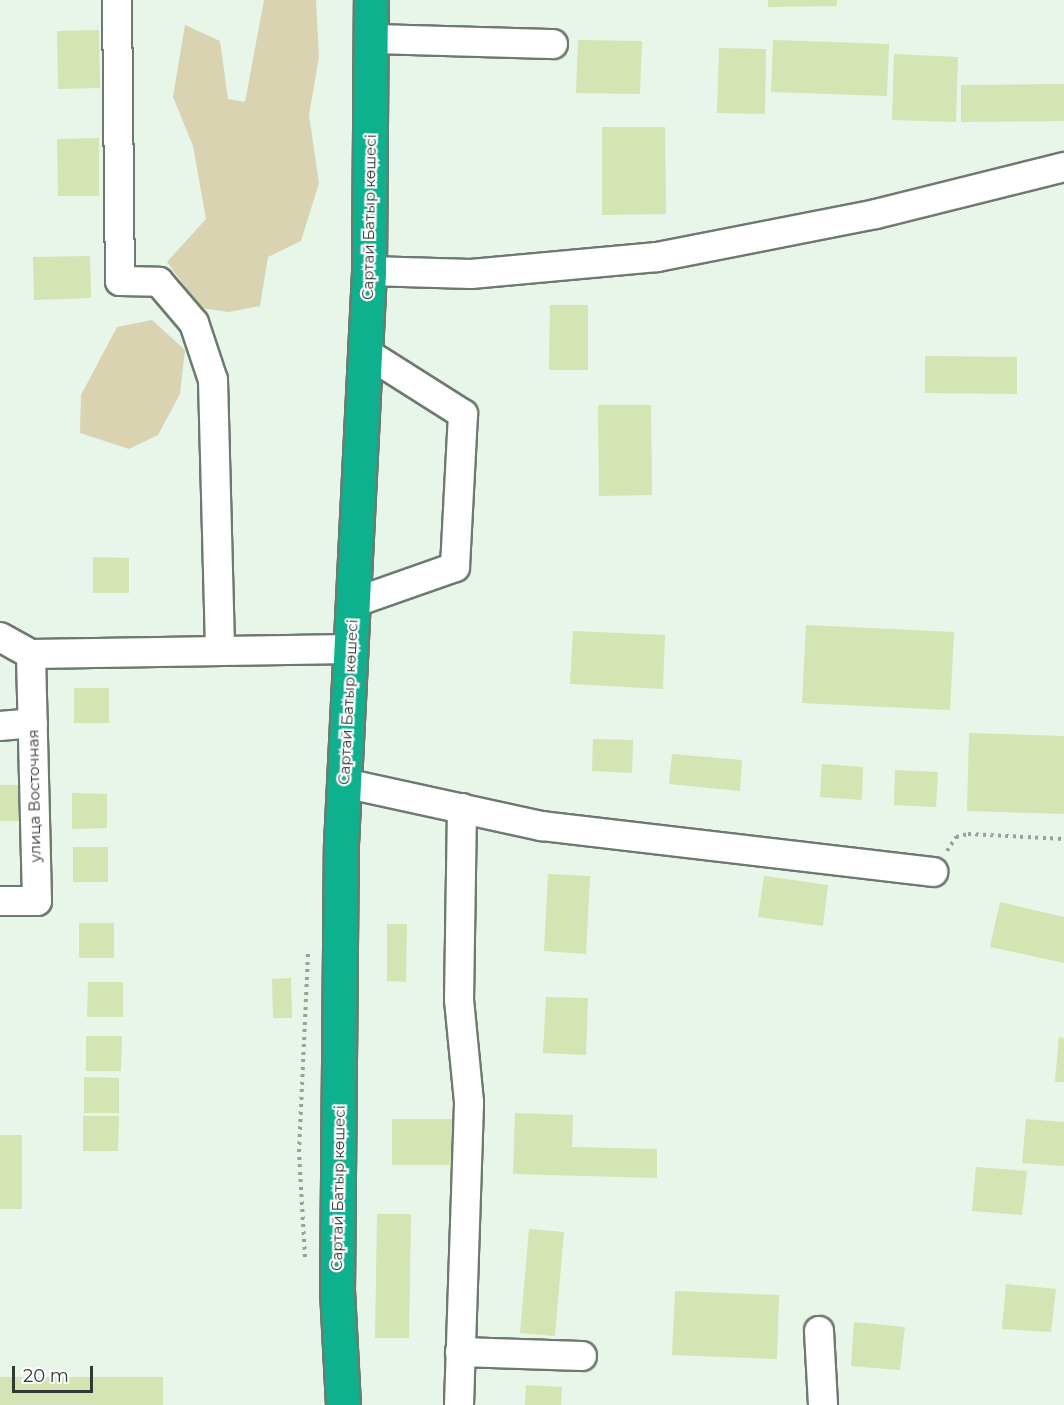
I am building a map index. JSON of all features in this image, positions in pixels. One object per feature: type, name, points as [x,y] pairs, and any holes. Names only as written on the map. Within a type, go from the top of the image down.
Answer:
[{"type":"highway","name":"Сартай Батыр көшесі","points":[[343,1405],[337,1280],[344,783],[369,271],[371,0]]},
{"type":"lane","points":[[117,0],[120,281],[159,282],[194,322],[213,380],[220,650]]},
{"type":"lane","points":[[371,39],[554,44]]},
{"type":"lane","points":[[369,271],[471,274],[657,256],[876,214],[1064,167]]},
{"type":"lane","points":[[353,603],[454,567],[463,414],[365,352]]},
{"type":"lane","points":[[0,637],[31,654],[351,649]]},
{"type":"lane","name":"улица Восточная","points":[[0,901],[37,901],[31,654]]},
{"type":"lane","points":[[0,726],[33,723]]},
{"type":"lane","points":[[344,783],[542,826],[933,872]]},
{"type":"lane","points":[[459,1405],[469,1102],[459,1000],[462,808]]},
{"type":"lane","points":[[819,1330],[823,1405]]},
{"type":"lane","points":[[460,1352],[582,1356]]},
{"type":"path","points":[[933,872],[956,837],[968,834],[1064,839]]},
{"type":"path","points":[[306,1267],[299,1152],[308,938]]},
{"type":"shaded area","points":[[264,0],[316,0],[319,57],[309,115],[319,183],[301,241],[268,257],[260,306],[229,312],[201,308],[167,262],[206,219],[193,146],[173,97],[185,25],[220,41],[228,99],[245,102]]},
{"type":"shaded area","points":[[152,320],[185,350],[180,394],[158,435],[129,449],[80,433],[81,395],[117,327]]},
{"type":"building","points":[[768,0],[837,0],[837,6],[768,7]]},
{"type":"building","points":[[99,30],[100,88],[58,89],[57,31]]},
{"type":"building","points":[[578,40],[642,41],[640,94],[576,93]]},
{"type":"building","points":[[773,40],[889,44],[887,96],[771,92]]},
{"type":"building","points":[[719,48],[766,49],[765,114],[717,113]]},
{"type":"building","points":[[894,54],[958,57],[956,122],[892,120]]},
{"type":"building","points":[[1064,84],[1064,121],[961,122],[961,85]]},
{"type":"building","points":[[602,127],[665,127],[666,214],[602,215]]},
{"type":"building","points":[[99,138],[99,196],[58,196],[57,139]]},
{"type":"building","points":[[90,256],[91,298],[34,300],[33,257]]},
{"type":"building","points":[[550,305],[588,305],[588,370],[549,370]]},
{"type":"building","points":[[925,356],[1017,357],[1017,394],[925,393]]},
{"type":"building","points":[[598,405],[651,405],[652,495],[599,496]]},
{"type":"building","points":[[93,557],[129,558],[129,593],[93,593]]},
{"type":"building","points":[[806,625],[954,632],[950,710],[802,703]]},
{"type":"building","points":[[573,631],[665,635],[663,689],[570,684]]},
{"type":"building","points":[[74,688],[109,688],[109,723],[74,723]]},
{"type":"building","points":[[969,733],[1064,736],[1064,814],[967,811]]},
{"type":"building","points":[[593,739],[633,740],[632,773],[592,771]]},
{"type":"building","points":[[672,754],[742,760],[740,791],[669,784]]},
{"type":"building","points":[[822,764],[863,767],[862,800],[820,797]]},
{"type":"building","points":[[895,770],[938,772],[936,807],[894,805]]},
{"type":"building","points":[[0,785],[19,785],[19,821],[0,821]]},
{"type":"building","points":[[72,793],[107,794],[107,828],[72,829]]},
{"type":"building","points":[[73,847],[108,847],[108,882],[73,882]]},
{"type":"building","points":[[548,874],[590,876],[586,954],[544,951]]},
{"type":"building","points":[[764,876],[828,885],[823,926],[758,917]]},
{"type":"building","points":[[1000,902],[1064,917],[1064,963],[990,947]]},
{"type":"building","points":[[79,923],[114,923],[114,958],[79,958]]},
{"type":"building","points":[[387,924],[407,924],[406,982],[387,981]]},
{"type":"building","points":[[291,978],[292,1018],[273,1018],[272,979]]},
{"type":"building","points":[[88,982],[123,982],[123,1017],[87,1017]]},
{"type":"building","points":[[546,997],[588,998],[586,1055],[543,1053]]},
{"type":"building","points":[[86,1036],[122,1036],[121,1071],[86,1071]]},
{"type":"building","points":[[1059,1037],[1064,1038],[1064,1082],[1055,1082]]},
{"type":"building","points":[[84,1077],[119,1078],[119,1113],[84,1113]]},
{"type":"building","points":[[515,1113],[573,1115],[572,1147],[657,1149],[657,1178],[513,1174]]},
{"type":"building","points":[[83,1116],[119,1116],[118,1151],[83,1151]]},
{"type":"building","points":[[392,1119],[460,1119],[460,1165],[392,1165]]},
{"type":"building","points":[[1026,1119],[1064,1122],[1064,1166],[1022,1163]]},
{"type":"building","points":[[0,1135],[22,1135],[22,1209],[0,1209]]},
{"type":"building","points":[[976,1167],[1027,1171],[1022,1215],[972,1211]]},
{"type":"building","points":[[377,1214],[411,1214],[409,1338],[375,1338]]},
{"type":"building","points":[[529,1229],[564,1232],[555,1336],[520,1333]]},
{"type":"building","points":[[1006,1284],[1056,1289],[1051,1332],[1002,1329]]},
{"type":"building","points":[[675,1291],[779,1295],[777,1359],[672,1355]]},
{"type":"building","points":[[854,1322],[905,1327],[900,1370],[851,1366]]},
{"type":"building","points":[[0,1377],[163,1377],[163,1405],[0,1405]]},
{"type":"building","points":[[526,1385],[562,1387],[561,1405],[525,1405]]}]
